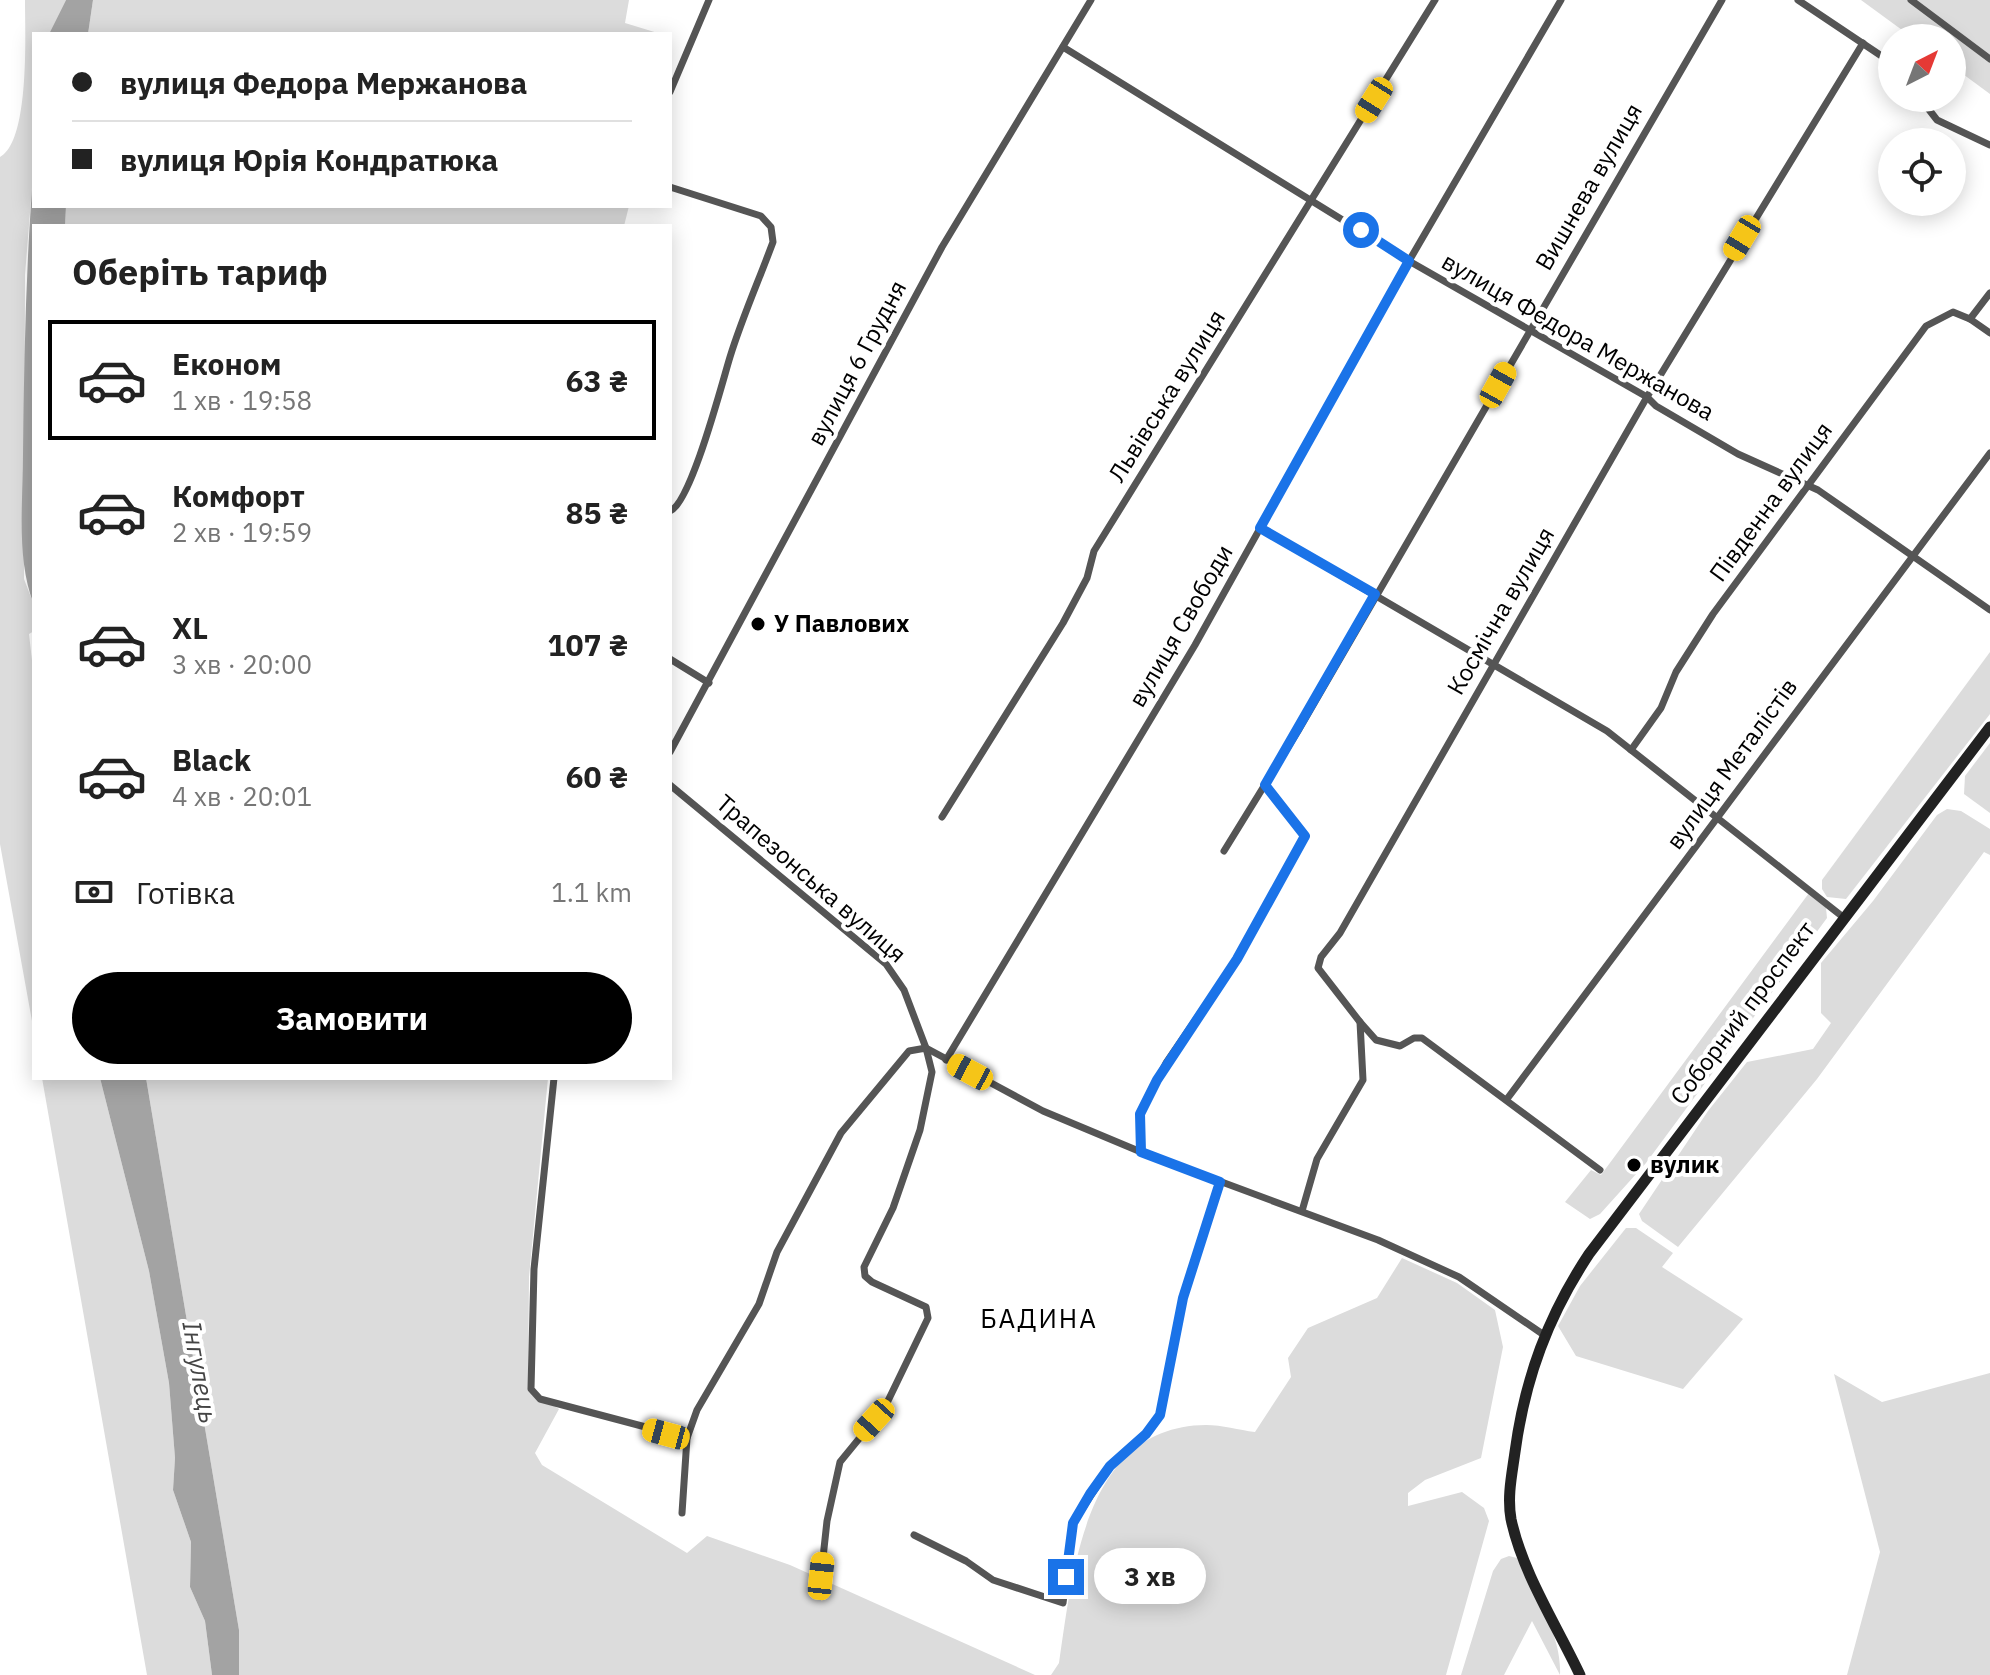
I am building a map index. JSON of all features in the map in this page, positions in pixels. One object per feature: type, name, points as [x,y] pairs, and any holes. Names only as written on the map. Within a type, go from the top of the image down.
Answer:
[{"type":"main road","name":"Соборний проспект","points":[[1580,1675],[1531,1573],[1511,1519],[1509,1494],[1522,1403],[1544,1335],[1561,1296],[1589,1254],[1990,727]]},
{"type":"street","points":[[672,87],[709,0]]},
{"type":"street","name":"вулиця 6 Грудня","points":[[672,748],[942,247],[1091,0]]},
{"type":"street","name":"Львівська вулиця","points":[[942,817],[1063,623],[1087,578],[1094,551],[1435,0]]},
{"type":"street","name":"вулиця Свободи","points":[[946,1060],[1195,645],[1409,261],[1561,0]]},
{"type":"street","name":"Вишнева вулиця","points":[[1224,851],[1722,0]]},
{"type":"street","points":[[1798,0],[1878,53]]},
{"type":"street","points":[[1911,0],[1990,59]]},
{"type":"street","name":"Космічна вулиця","points":[[1507,1099],[1422,1038],[1400,1046],[1376,1040],[1322,977],[1318,968],[1321,957],[1340,933],[1647,397],[1863,43]]},
{"type":"street","name":"вулиця Федора Мержанова","points":[[1063,47],[1409,261],[1647,397],[1656,406],[1738,454],[1818,490],[1990,610]]},
{"type":"street","points":[[1931,112],[1937,120],[1990,145]]},
{"type":"street","points":[[672,188],[761,216],[771,227],[773,242],[730,356],[707,435],[681,499],[672,509]]},
{"type":"street","points":[[1990,293],[1970,319],[1990,333]]},
{"type":"street","name":"Південна вулиця","points":[[1631,750],[1661,708],[1676,672],[1713,614],[1926,326],[1940,316],[1953,312],[1970,319]]},
{"type":"street","name":"вулиця Металістів","points":[[1507,1099],[1990,453]]},
{"type":"street","points":[[1260,528],[1494,662],[1631,750],[1843,917]]},
{"type":"street","points":[[672,660],[709,683]]},
{"type":"street","points":[[1141,1152],[1140,1114],[1154,1085],[1237,959],[1305,836],[1265,785]]},
{"type":"street","name":"Трапезонська вулиця","points":[[672,787],[886,964],[904,990],[932,1072],[920,1130],[893,1208],[864,1267],[865,1276],[872,1282],[929,1312],[885,1407],[840,1462],[827,1521],[821,1576]]},
{"type":"street","points":[[1302,1211],[1317,1159],[1363,1080],[1360,1022]]},
{"type":"street","points":[[682,1513],[687,1438],[697,1410],[759,1304],[777,1252],[841,1133],[909,1051],[926,1048],[1043,1111],[1141,1152],[1302,1211],[1459,1277],[1544,1335]]},
{"type":"street","points":[[554,1080],[534,1269],[531,1389],[540,1399],[687,1438]]},
{"type":"street","points":[[1507,1099],[1600,1170]]},
{"type":"street","points":[[914,1535],[993,1580],[1063,1603],[1073,1523],[1110,1466],[1146,1434],[1160,1415],[1183,1298],[1220,1182]]},
{"type":"shaded area","points":[[25,0],[66,0],[50,32],[32,32],[32,188],[25,275],[24,579],[32,600],[32,632],[29,634],[32,660],[32,1021],[0,844],[0,157],[10,147],[17,130],[25,60]]},
{"type":"shaded area","points":[[66,0],[93,0],[88,32],[50,32]]},
{"type":"shaded area","points":[[93,0],[629,0],[625,23],[654,32],[88,32]]},
{"type":"shaded area","points":[[1861,0],[1990,0],[1990,94],[1966,76],[1966,24],[1894,24]]},
{"type":"shaded area","points":[[32,192],[32,208],[66,208],[65,224],[32,224],[32,599],[25,569],[22,512]]},
{"type":"shaded area","points":[[66,208],[628,208],[624,224],[65,224]]},
{"type":"shaded area","points":[[1990,652],[1990,714],[1846,899],[1827,897],[1822,889],[1822,880]]},
{"type":"shaded area","points":[[1990,743],[1990,813],[1964,794],[1965,776]]},
{"type":"shaded area","points":[[1947,809],[1961,811],[1990,829],[1990,855],[1984,852],[1817,1079],[1678,1247],[1642,1221],[1639,1214],[1708,1111],[1747,1062],[1813,1049],[1831,1023],[1821,1013],[1821,963],[1873,901],[1937,815]]},
{"type":"shaded area","points":[[1809,893],[1826,908],[1827,918],[1646,1163],[1600,1214],[1590,1219],[1565,1202],[1591,1170],[1601,1175]]},
{"type":"shaded area","points":[[42,1080],[101,1080],[149,1271],[169,1383],[175,1458],[173,1490],[191,1542],[190,1587],[205,1621],[212,1675],[147,1675]]},
{"type":"shaded area","points":[[101,1080],[146,1080],[239,1630],[239,1675],[212,1675],[205,1621],[190,1587],[191,1542],[173,1490],[175,1458],[169,1383],[149,1271]]},
{"type":"shaded area","points":[[146,1080],[548,1080],[529,1277],[528,1390],[559,1409],[535,1453],[542,1465],[687,1553],[707,1536],[790,1565],[1035,1675],[239,1675],[239,1630]]},
{"type":"shaded area","points":[[1626,1228],[1636,1228],[1673,1253],[1662,1267],[1743,1319],[1683,1389],[1576,1356],[1558,1326],[1580,1286]]},
{"type":"shaded area","points":[[1402,1258],[1457,1283],[1495,1310],[1503,1347],[1481,1458],[1425,1480],[1408,1493],[1408,1506],[1462,1492],[1484,1508],[1489,1521],[1446,1675],[1051,1675],[1059,1663],[1079,1548],[1092,1510],[1110,1477],[1134,1450],[1165,1432],[1206,1425],[1255,1432],[1291,1377],[1288,1358],[1308,1328],[1377,1298]]},
{"type":"shaded area","points":[[1990,1373],[1990,1675],[1847,1675],[1880,1552],[1834,1374],[1882,1402]]},
{"type":"shaded area","points":[[1509,1556],[1517,1558],[1552,1629],[1560,1675],[1532,1621],[1504,1675],[1461,1675],[1493,1571],[1501,1559]]},
{"type":"place","name":"У Павлових","points":[[758,624]]},
{"type":"place","name":"вулик","points":[[1634,1165]]},
{"type":"district","name":"БАДИНА","points":[[1039,1319]]},
{"type":"route","points":[[1066,1577],[1073,1523],[1110,1466],[1146,1434],[1160,1415],[1183,1298],[1220,1182],[1141,1152],[1140,1114],[1166,1063],[1237,959],[1305,836],[1265,785],[1375,594],[1260,528],[1409,261],[1361,230]]},
{"type":"water label","name":"Інгулець","points":[[200,1372]]}]
